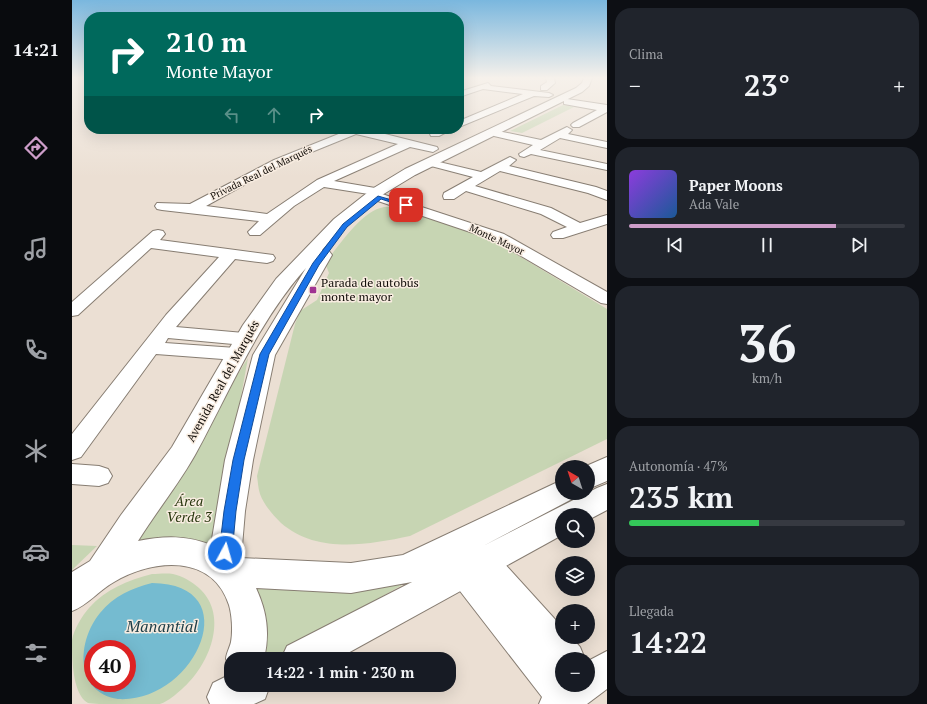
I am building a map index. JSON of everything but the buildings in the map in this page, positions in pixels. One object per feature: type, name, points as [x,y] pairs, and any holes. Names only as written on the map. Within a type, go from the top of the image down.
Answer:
[{"type":"street","points":[[464,122],[490,111],[521,117]]},
{"type":"street","name":"Avenida Real del Marqués","points":[[102,570],[132,524],[182,454],[240,347],[283,283],[339,222],[410,172],[534,111]]},
{"type":"street","name":"Avenida Real del Marqués","points":[[226,570],[230,511],[239,460],[264,354],[315,265],[345,225],[380,192],[437,158],[500,133],[541,111]]},
{"type":"street","points":[[449,196],[602,111]]},
{"type":"street","points":[[572,128],[599,124]]},
{"type":"street","points":[[572,128],[607,145]]},
{"type":"street","points":[[500,133],[545,143]]},
{"type":"street","name":"Privada Real del Marqués","points":[[192,208],[278,162],[347,134]]},
{"type":"street","name":"Privada Real del Marqués","points":[[372,134],[408,144],[437,158],[506,164]]},
{"type":"street","points":[[255,232],[269,218],[291,201],[326,181],[408,144]]},
{"type":"street","points":[[506,164],[607,167]]},
{"type":"street","points":[[506,164],[607,196]]},
{"type":"street","points":[[326,181],[380,192]]},
{"type":"street","points":[[592,190],[607,184]]},
{"type":"street","points":[[465,187],[546,211],[579,228]]},
{"type":"street","name":"Monte Mayor","points":[[380,192],[445,218],[499,237],[607,299]]},
{"type":"street","name":"Privada Real del Marqués","points":[[162,206],[192,208],[269,218]]},
{"type":"street","points":[[558,235],[607,219]]},
{"type":"street","points":[[72,311],[160,231]]},
{"type":"street","points":[[148,243],[267,258]]},
{"type":"street","points":[[72,451],[163,332],[231,253]]},
{"type":"street","points":[[163,332],[240,347]]},
{"type":"street","points":[[151,348],[240,347]]},
{"type":"street","points":[[595,474],[607,468]]},
{"type":"street","points":[[72,474],[100,476]]},
{"type":"street","points":[[226,570],[351,578],[407,569],[555,495]]},
{"type":"street","points":[[584,508],[607,496]]},
{"type":"street","points":[[313,652],[555,524]]},
{"type":"street","points":[[72,595],[102,570],[128,558],[155,551],[180,550],[204,556],[226,570],[240,586],[249,609],[250,637],[247,652]]},
{"type":"street","points":[[474,567],[561,652]]},
{"type":"street","points":[[474,567],[555,669]]},
{"type":"street","points":[[595,676],[607,668]]},
{"type":"green space","points":[[551,111],[566,111],[522,133],[510,131]]},
{"type":"green space","points":[[384,207],[394,207],[462,229],[496,242],[607,309],[607,439],[564,460],[555,460],[555,465],[410,536],[360,544],[326,543],[295,533],[281,523],[264,502],[260,494],[257,476],[295,324],[300,311],[317,300],[329,273],[325,263],[351,230],[367,215]]},
{"type":"green space","name":"Área Verde 3","points":[[248,358],[213,550],[126,550],[142,526]]},
{"type":"green space","points":[[72,545],[97,546],[72,570]]},
{"type":"green space","points":[[425,572],[284,652],[255,652],[250,583]]},
{"type":"green space","name":"Manantial","points":[[152,574],[173,574],[180,576],[199,588],[208,599],[213,612],[214,626],[212,640],[207,654],[192,679],[175,695],[163,703],[88,703],[79,692],[76,684],[72,656],[72,640],[75,631],[86,611],[110,590],[126,582]]},
{"type":"water","name":"Manantial","points":[[152,583],[182,588],[199,602],[204,621],[200,643],[188,665],[169,683],[145,695],[118,699],[101,692],[136,692],[136,640],[86,640],[92,624],[105,607],[117,597],[130,590]]},
{"type":"place","name":"Parada de autobús monte mayor","points":[[313,290]]},
{"type":"route","points":[[225,553],[230,511],[239,460],[264,354],[315,265],[345,225],[363,209],[380,197],[406,205]]}]
